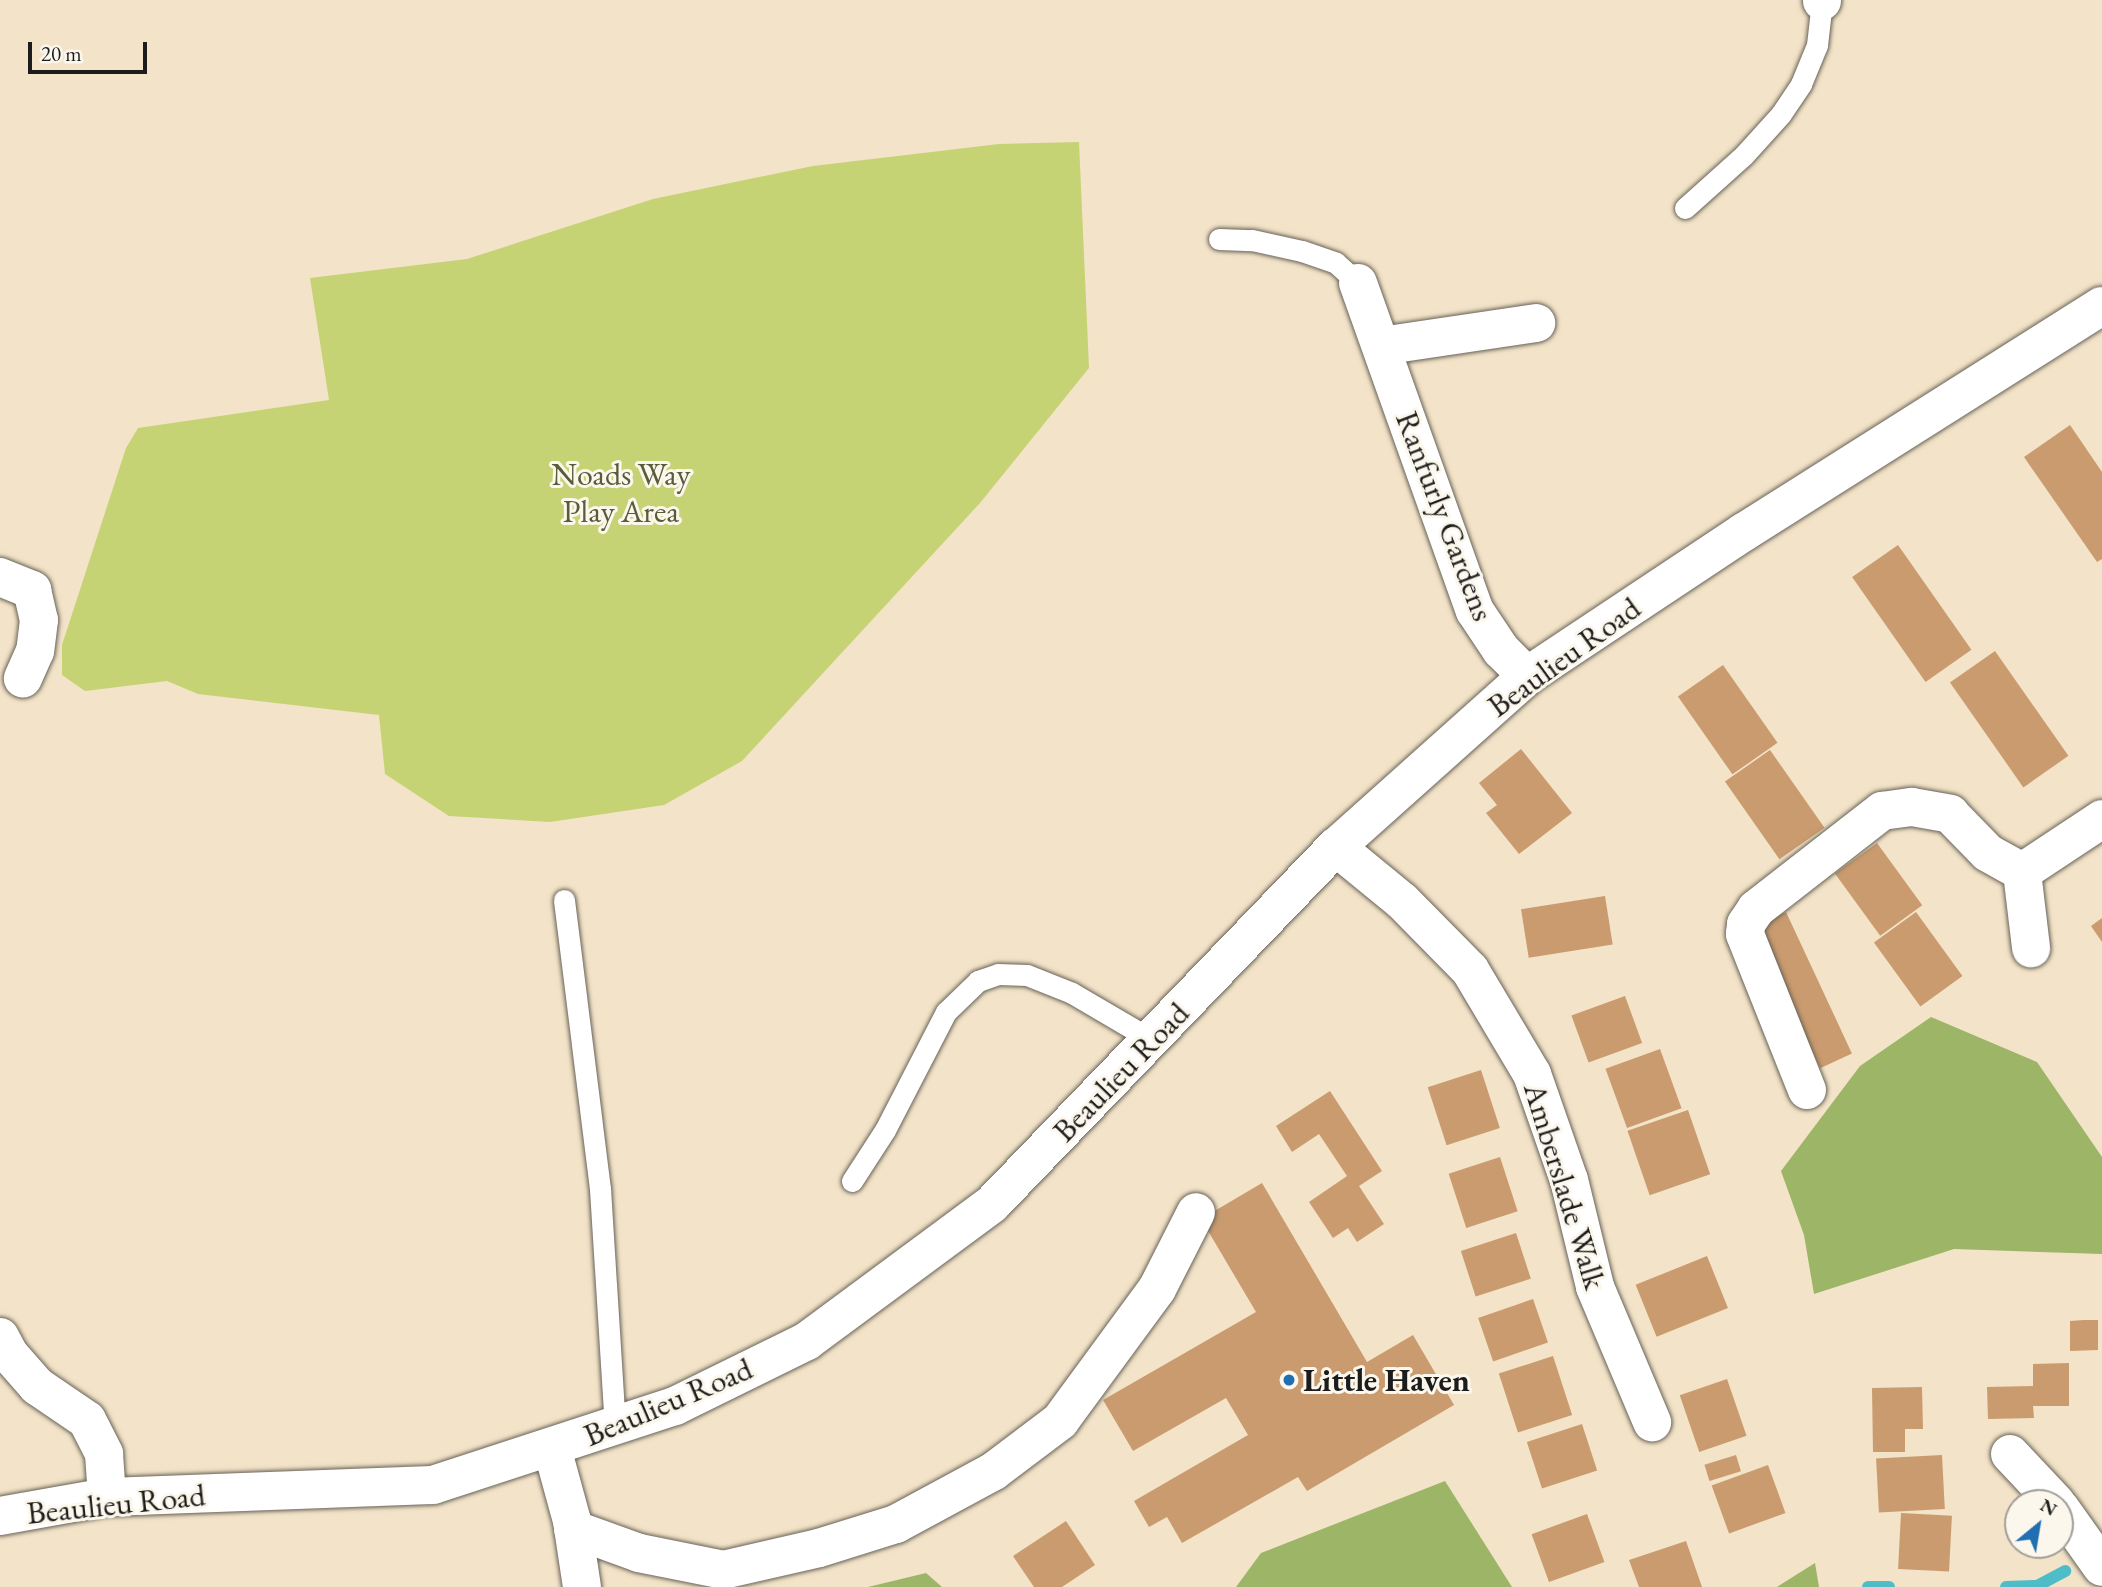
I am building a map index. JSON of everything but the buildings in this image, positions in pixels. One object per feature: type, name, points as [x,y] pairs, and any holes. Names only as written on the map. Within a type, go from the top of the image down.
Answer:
[{"type":"street","name":"Ranfurly Gardens","points":[[1358,284],[1475,611],[1502,650],[1527,676]]},
{"type":"street","name":"Beaulieu Road","points":[[0,1516],[107,1497],[433,1485],[675,1406],[807,1340],[992,1204],[1336,847],[1527,676],[1744,532],[2102,306]]},
{"type":"street","points":[[1381,346],[1536,323]]},
{"type":"street","points":[[0,577],[32,590],[39,620],[35,651],[23,678]]},
{"type":"street","points":[[1807,1090],[1745,934],[1746,923],[1756,909],[1882,811],[1897,807],[1931,808],[1950,814],[1988,853],[2022,872]]},
{"type":"street","points":[[2022,872],[2102,819]]},
{"type":"street","name":"Amberslade Walk","points":[[1336,847],[1402,901],[1470,970],[1532,1074],[1569,1180],[1595,1287],[1652,1422]]},
{"type":"street","points":[[2022,872],[2031,948]]},
{"type":"street","points":[[573,1529],[639,1553],[723,1570],[819,1548],[896,1524],[994,1471],[1060,1421],[1157,1289],[1196,1212]]},
{"type":"street","points":[[0,1337],[9,1354],[37,1386],[87,1420],[104,1454],[107,1497]]},
{"type":"street","points":[[552,1448],[573,1529],[582,1587]]},
{"type":"street","points":[[2010,1454],[2043,1489]]},
{"type":"street","points":[[2074,1528],[2102,1567]]},
{"type":"lane","points":[[1685,208],[1744,155],[1781,114],[1801,84],[1817,45],[1822,1]]},
{"type":"lane","points":[[1219,239],[1252,240],[1302,251],[1336,263],[1358,284]]},
{"type":"lane","points":[[564,900],[600,1189],[615,1427]]},
{"type":"lane","points":[[852,1181],[891,1119],[946,1012],[978,981],[998,974],[1027,975],[1072,993],[1152,1040]]},
{"type":"green space","name":"Noads Way Play Area","points":[[1079,142],[1089,368],[980,503],[742,761],[664,805],[550,822],[449,816],[385,774],[379,715],[198,694],[167,681],[85,691],[62,675],[62,645],[126,448],[138,428],[329,400],[310,278],[467,259],[653,199],[813,166],[999,144]]},
{"type":"green space","points":[[1931,1017],[2037,1062],[2102,1157],[2102,1254],[1954,1249],[1814,1294],[1804,1235],[1781,1171],[1860,1066]]},
{"type":"green space","points":[[1445,1481],[1512,1587],[1236,1587],[1261,1553]]},
{"type":"green space","points":[[1815,1563],[1819,1587],[1777,1587]]},
{"type":"green space","points":[[926,1573],[942,1587],[868,1587]]},
{"type":"waterway","points":[[2006,1587],[2037,1586],[2065,1571]]},
{"type":"waterway","points":[[1868,1587],[1889,1587]]},
{"type":"place","name":"Little Haven","points":[[1289,1380]]}]
